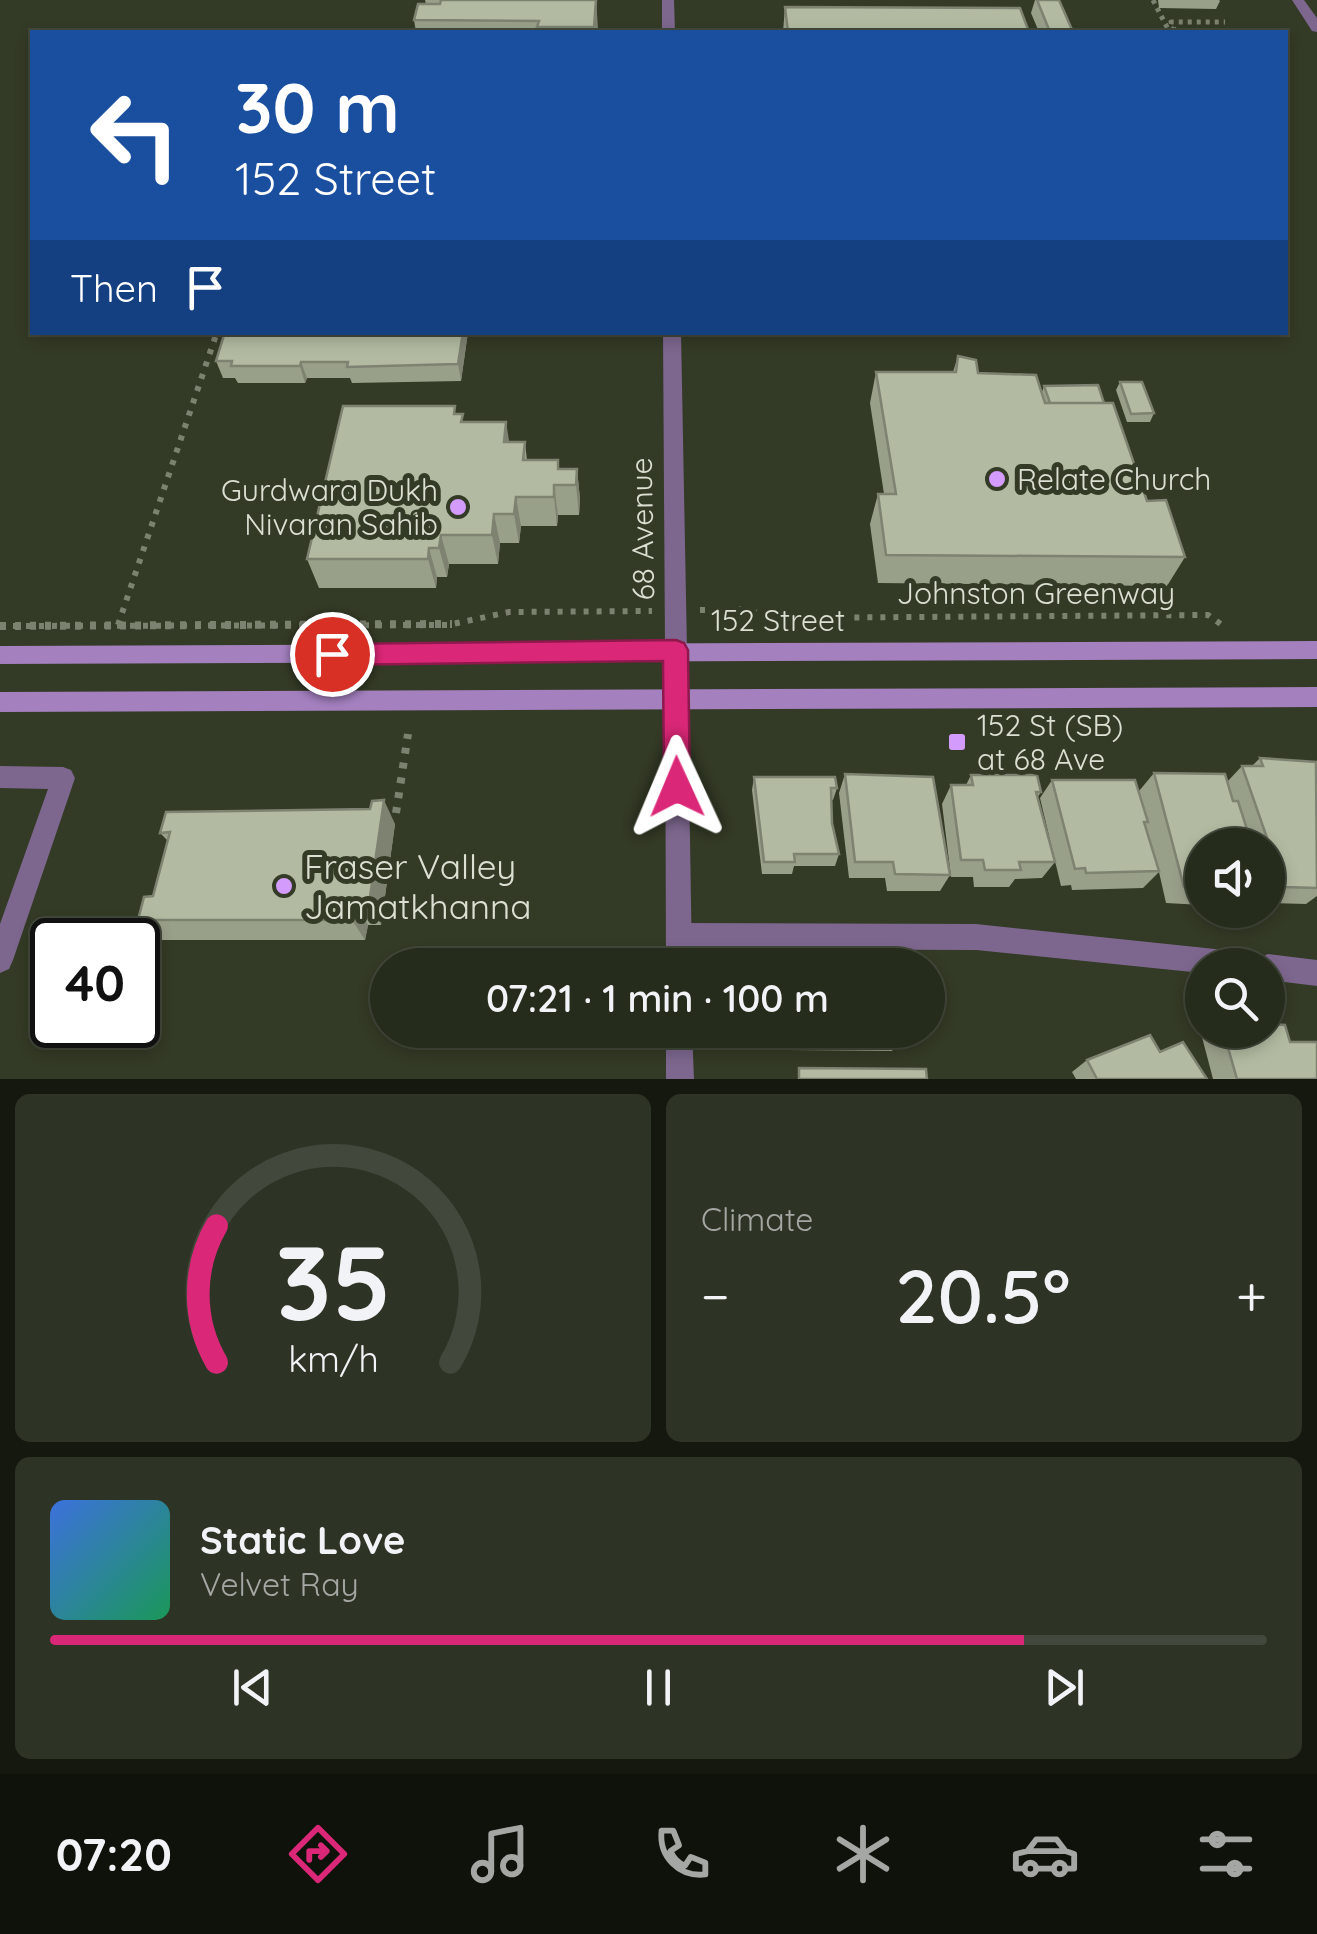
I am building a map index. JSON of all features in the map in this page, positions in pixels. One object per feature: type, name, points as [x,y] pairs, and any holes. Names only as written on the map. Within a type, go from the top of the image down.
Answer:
[{"type":"main road","name":"152 Street","points":[[0,655],[1317,650]]},
{"type":"main road","points":[[0,702],[1317,698]]},
{"type":"street","points":[[668,0],[669,30]]},
{"type":"street","points":[[1298,0],[1317,28]]},
{"type":"street","name":"68 Avenue","points":[[672,335],[679,948]]},
{"type":"street","points":[[0,777],[63,778],[0,960]]},
{"type":"street","points":[[679,936],[976,937],[1185,959]]},
{"type":"street","points":[[1285,969],[1317,972]]},
{"type":"street","points":[[680,1048],[680,1079]]},
{"type":"path","points":[[1154,0],[1168,29],[1174,29],[1171,22],[1225,22]]},
{"type":"path","points":[[118,626],[215,335]]},
{"type":"path","name":"Johnston Greenway","points":[[746,609],[770,618],[1208,614]]},
{"type":"path","points":[[0,626],[448,625],[509,612],[627,612]]},
{"type":"path","points":[[396,813],[408,734]]},
{"type":"building","points":[[441,0],[596,0],[594,27],[537,27],[539,21],[414,20],[418,4],[440,4]]},
{"type":"building","points":[[1037,0],[1059,0],[1072,30],[1049,30]]},
{"type":"building","points":[[785,7],[1020,8],[1028,30],[788,30]]},
{"type":"building","points":[[224,335],[463,335],[458,364],[347,367],[348,362],[301,362],[300,366],[231,366],[232,361],[216,361]]},
{"type":"building","name":"Relate Church","points":[[958,356],[976,360],[978,373],[1036,375],[1045,403],[1113,403],[1147,501],[1166,500],[1185,557],[886,555],[878,494],[896,494],[876,372],[956,372]]},
{"type":"building","points":[[1120,382],[1142,382],[1154,413],[1131,414]]},
{"type":"building","points":[[1098,385],[1104,403],[1050,403],[1044,386]]},
{"type":"building","name":"Gurdwara Dukh Nivaran Sahib","points":[[343,406],[455,406],[454,414],[463,414],[461,422],[506,422],[504,442],[525,442],[523,460],[558,460],[558,469],[577,469],[576,485],[554,485],[554,497],[516,497],[514,514],[494,514],[492,535],[441,535],[439,548],[429,548],[428,559],[307,559]]},
{"type":"building","points":[[1260,758],[1316,762],[1317,888],[1285,887],[1285,828],[1264,828],[1242,766],[1263,766]]},
{"type":"building","points":[[1154,773],[1225,774],[1247,828],[1185,828],[1184,887]]},
{"type":"building","points":[[845,774],[933,777],[950,875],[895,874],[893,862],[855,862]]},
{"type":"building","points":[[971,775],[1037,775],[1041,792],[1036,792],[1055,862],[1019,862],[1021,870],[985,870],[983,860],[961,860],[951,785],[973,785]]},
{"type":"building","points":[[754,777],[835,777],[837,788],[831,788],[832,823],[839,854],[794,854],[795,862],[764,862]]},
{"type":"building","points":[[1052,780],[1135,780],[1159,871],[1086,873],[1085,868],[1075,869]]},
{"type":"building","name":"Fraser Valley Jamatkhanna","points":[[384,800],[369,904],[355,905],[352,920],[139,918],[144,897],[153,896],[170,832],[160,833],[166,812],[370,809],[372,801]]},
{"type":"building","points":[[1285,1025],[1290,1042],[1317,1042],[1317,1079],[1237,1079],[1228,1048],[1285,1048]]},
{"type":"building","points":[[1150,1035],[1160,1052],[1183,1042],[1207,1079],[1097,1079],[1087,1060]]},
{"type":"building","points":[[799,1068],[926,1069],[927,1079],[799,1079]]},
{"type":"place","name":"Relate Church","points":[[997,479]]},
{"type":"place","name":"Gurdwara Dukh Nivaran Sahib","points":[[458,507]]},
{"type":"place","name":"152 St (SB) at 68 Ave","points":[[957,742]]},
{"type":"place","name":"Fraser Valley Jamatkhanna","points":[[284,886]]},
{"type":"route","points":[[332,654],[676,650],[677,787]]}]
